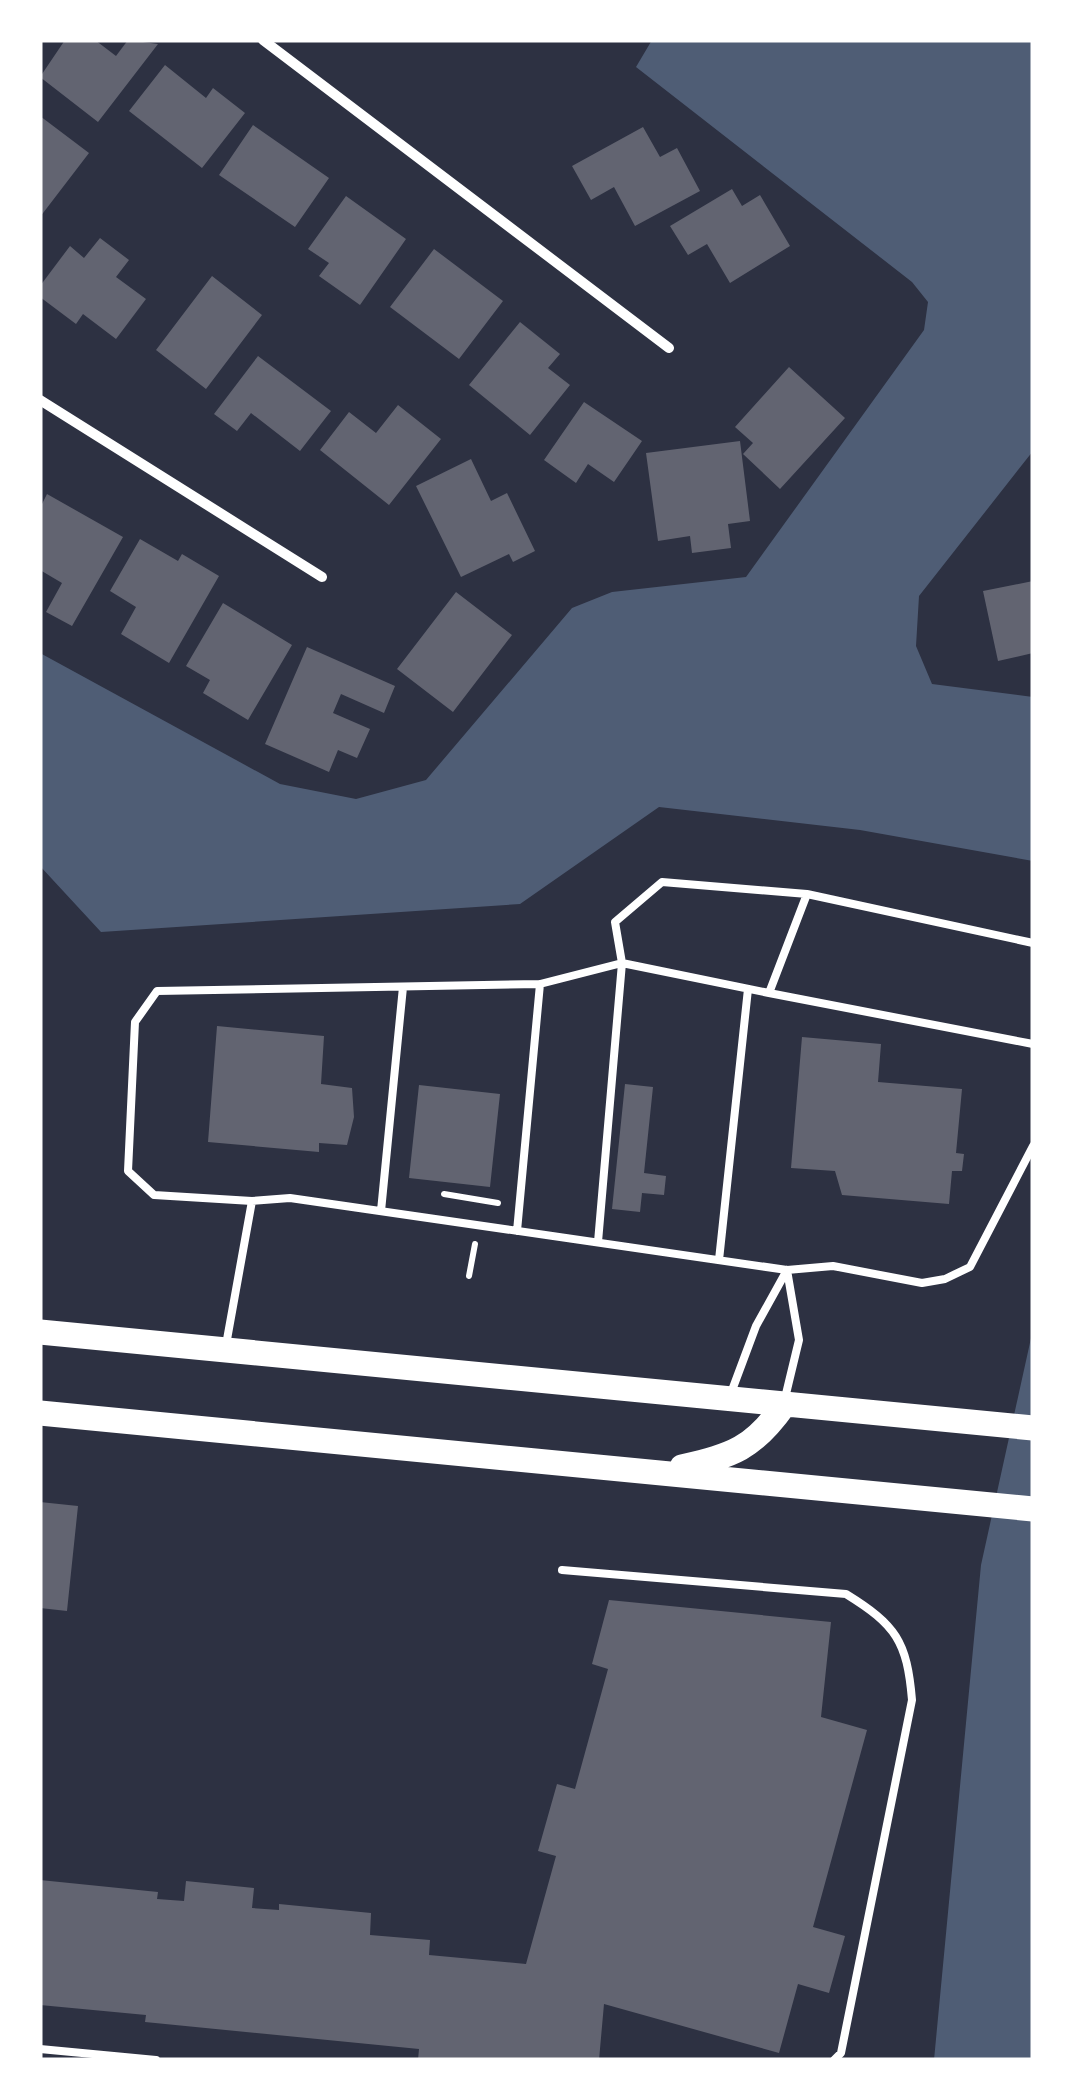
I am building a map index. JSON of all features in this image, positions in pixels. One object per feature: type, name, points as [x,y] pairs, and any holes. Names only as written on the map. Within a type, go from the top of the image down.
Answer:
[{"type":"main road","points":[[40,1332],[1033,1428]]},
{"type":"main road","points":[[657,1472],[728,1456],[761,1437],[784,1404]]},
{"type":"main road","points":[[40,1413],[1033,1509]]},
{"type":"street","points":[[263,40],[669,348]]},
{"type":"street","points":[[40,400],[322,578]]},
{"type":"lane","points":[[598,1242],[622,962],[615,922],[662,882],[807,894],[1033,943]]},
{"type":"lane","points":[[769,993],[807,894]]},
{"type":"lane","points":[[1033,1044],[622,962],[540,984],[156,992],[136,1022],[128,1171],[154,1195],[252,1202],[290,1198],[787,1270],[833,1266],[922,1283],[945,1279],[970,1267],[1033,1146]]},
{"type":"lane","points":[[517,1231],[540,984]]},
{"type":"lane","points":[[381,1211],[403,986]]},
{"type":"lane","points":[[719,1260],[748,989]]},
{"type":"lane","points":[[225,1350],[252,1202]]},
{"type":"lane","points":[[728,1399],[756,1326],[787,1270]]},
{"type":"lane","points":[[784,1404],[799,1340],[787,1270]]},
{"type":"lane","points":[[562,1570],[846,1594],[885,1618],[909,1656],[912,1700],[841,2053],[834,2060]]},
{"type":"lane","points":[[40,2049],[156,2060]]},
{"type":"path","points":[[444,1194],[498,1203]]},
{"type":"path","points":[[469,1276],[475,1244]]},
{"type":"water","points":[[652,40],[1033,40],[1033,451],[919,596],[916,646],[932,684],[1033,697],[1033,861],[860,830],[659,807],[520,904],[101,932],[40,866],[40,653],[280,784],[356,799],[426,780],[572,608],[612,592],[746,577],[924,330],[928,302],[912,282],[636,67]]},
{"type":"water","points":[[1033,1329],[1033,2060],[934,2060],[981,1565]]},
{"type":"building","points":[[65,40],[95,40],[116,56],[128,40],[158,44],[98,122],[40,77]]},
{"type":"building","points":[[165,65],[206,98],[213,88],[245,113],[202,168],[129,111]]},
{"type":"building","points":[[40,116],[89,153],[40,217]]},
{"type":"building","points":[[253,125],[329,178],[295,227],[219,175]]},
{"type":"building","points":[[643,127],[660,157],[677,148],[700,191],[635,226],[614,187],[591,200],[572,166]]},
{"type":"building","points":[[732,189],[742,206],[760,195],[790,246],[730,283],[707,244],[688,255],[670,226]]},
{"type":"building","points":[[346,196],[406,239],[360,305],[319,276],[329,263],[308,249]]},
{"type":"building","points":[[100,238],[129,260],[116,277],[146,299],[116,339],[83,314],[76,324],[40,297],[40,286],[70,246],[84,258]]},
{"type":"building","points":[[434,249],[503,301],[459,359],[390,307]]},
{"type":"building","points":[[212,276],[262,315],[206,389],[156,350]]},
{"type":"building","points":[[520,322],[560,354],[548,368],[570,385],[530,435],[469,385]]},
{"type":"building","points":[[258,356],[331,411],[300,451],[251,413],[237,431],[214,414]]},
{"type":"building","points":[[789,367],[845,418],[780,489],[743,454],[753,443],[735,427]]},
{"type":"building","points":[[584,402],[642,441],[614,482],[588,464],[576,483],[544,460]]},
{"type":"building","points":[[398,405],[441,439],[389,505],[320,450],[349,412],[376,433]]},
{"type":"building","points":[[740,441],[750,521],[728,524],[731,548],[692,553],[690,536],[658,541],[646,453]]},
{"type":"building","points":[[471,459],[491,501],[507,493],[535,551],[513,562],[509,554],[461,577],[416,486]]},
{"type":"building","points":[[47,494],[123,537],[72,626],[46,612],[62,583],[40,570],[40,508]]},
{"type":"building","points":[[140,539],[178,561],[182,554],[219,576],[169,663],[121,634],[136,607],[110,591]]},
{"type":"building","points":[[1033,581],[1033,653],[998,661],[983,591]]},
{"type":"building","points":[[456,592],[512,635],[453,712],[397,669]]},
{"type":"building","points":[[223,603],[292,645],[248,720],[203,693],[210,680],[186,666]]},
{"type":"building","points":[[307,647],[395,686],[384,713],[341,694],[333,713],[370,729],[357,758],[338,750],[329,772],[265,744]]},
{"type":"building","points":[[217,1026],[324,1036],[321,1084],[352,1088],[354,1117],[347,1145],[319,1143],[319,1152],[208,1142]]},
{"type":"building","points":[[802,1037],[881,1044],[878,1082],[962,1089],[956,1153],[964,1154],[962,1171],[952,1171],[949,1204],[842,1195],[835,1171],[791,1168]]},
{"type":"building","points":[[625,1084],[653,1087],[644,1173],[666,1176],[664,1195],[642,1193],[640,1212],[612,1209]]},
{"type":"building","points":[[419,1085],[500,1094],[490,1187],[409,1178]]},
{"type":"building","points":[[40,1502],[78,1506],[67,1611],[40,1608]]},
{"type":"building","points":[[609,1600],[831,1622],[821,1717],[867,1730],[813,1927],[845,1936],[829,1993],[798,1984],[779,2053],[604,2004],[599,2060],[418,2060],[419,2049],[145,2022],[146,2015],[40,2005],[40,1880],[158,1892],[157,1899],[184,1901],[186,1881],[254,1888],[252,1908],[279,1910],[279,1904],[371,1913],[370,1935],[430,1940],[429,1955],[526,1964],[556,1856],[538,1851],[557,1784],[575,1789],[608,1669],[592,1664]]}]
